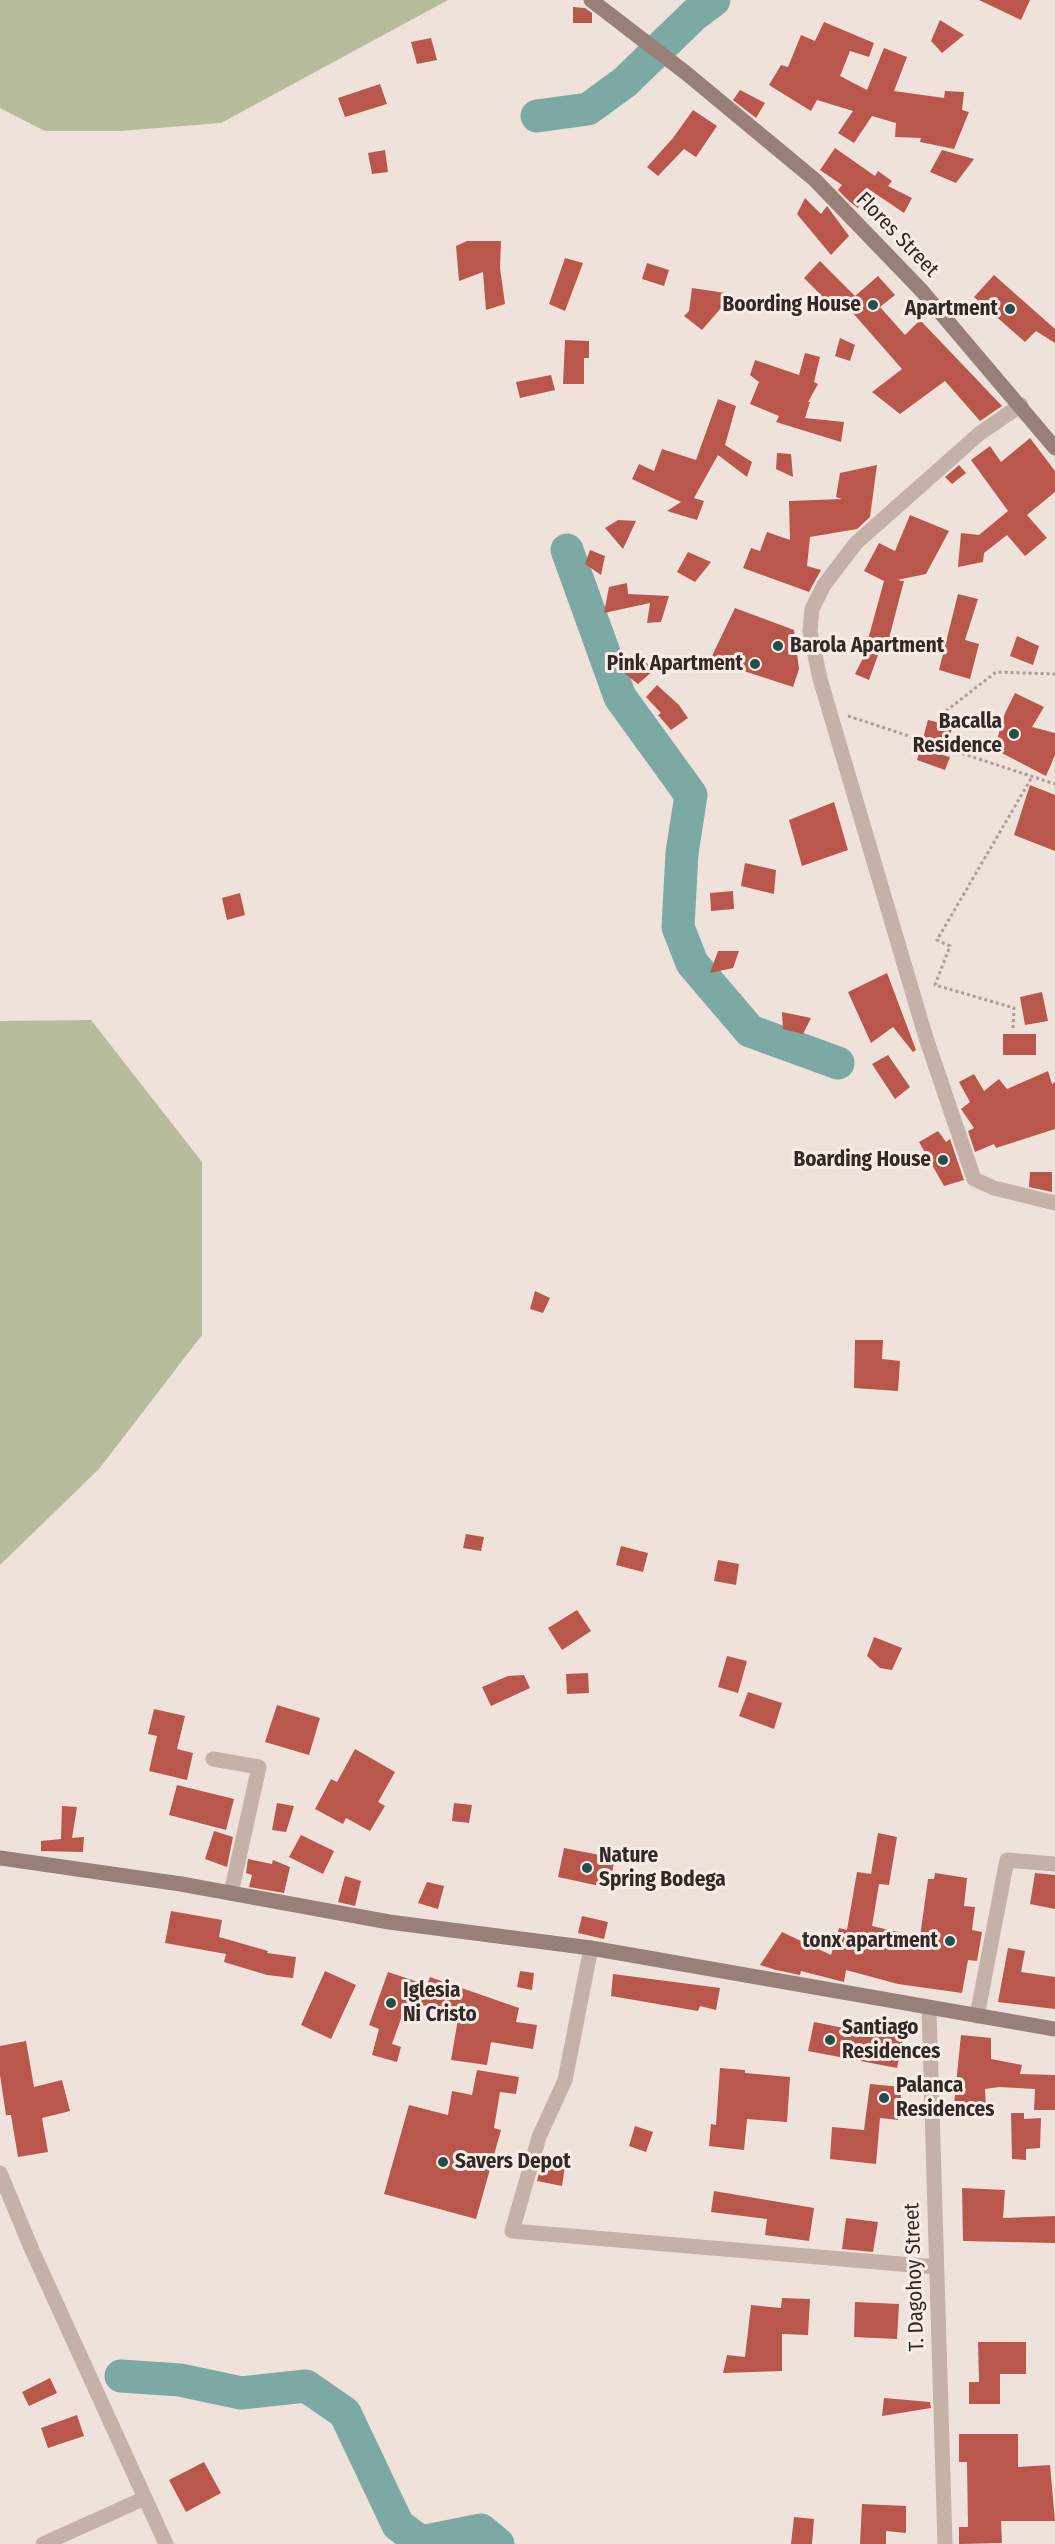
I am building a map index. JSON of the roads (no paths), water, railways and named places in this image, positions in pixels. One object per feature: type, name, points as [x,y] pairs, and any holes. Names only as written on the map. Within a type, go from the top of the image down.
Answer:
[{"type":"street","name":"Flores Street","points":[[591,0],[686,73],[815,180],[922,291],[1021,405],[1055,448]]},
{"type":"street","points":[[1021,405],[979,434],[856,543],[824,585],[812,609],[810,631],[830,710],[926,1038],[975,1179],[994,1188],[1055,1203]]},
{"type":"street","points":[[213,1759],[259,1767],[231,1893]]},
{"type":"street","points":[[0,1858],[231,1893],[389,1922],[591,1948],[929,2009],[1055,2029]]},
{"type":"street","points":[[977,2016],[1007,1860],[1055,1864]]},
{"type":"street","points":[[591,1948],[565,2080],[539,2137],[512,2231],[936,2267]]},
{"type":"street","name":"T. Dagohoy Street","points":[[929,2009],[945,2544]]},
{"type":"street","points":[[0,2173],[166,2544]]},
{"type":"street","points":[[43,2544],[145,2498]]},
{"type":"waterway","points":[[537,116],[588,109],[625,82],[694,15],[714,0]]},
{"type":"waterway","points":[[567,550],[620,697],[691,795],[682,853],[678,927],[692,963],[750,1031],[838,1063]]},
{"type":"waterway","points":[[121,2376],[180,2380],[241,2393],[306,2386],[345,2413],[398,2525],[421,2542],[481,2530],[498,2544]]},
{"type":"place","name":"Boording House","points":[[873,305]]},
{"type":"place","name":"Apartment","points":[[1010,309]]},
{"type":"place","name":"Barola Apartment","points":[[778,646]]},
{"type":"place","name":"Pink Apartment","points":[[755,664]]},
{"type":"place","name":"Bacalla Residence","points":[[1014,734]]},
{"type":"place","name":"Boarding House","points":[[943,1160]]},
{"type":"place","name":"Nature Spring Bodega","points":[[587,1868]]},
{"type":"place","name":"tonx apartment","points":[[950,1941]]},
{"type":"place","name":"Iglesia Ni Cristo","points":[[391,2003]]},
{"type":"place","name":"Santiago Residences","points":[[830,2040]]},
{"type":"place","name":"Palanca Residences","points":[[884,2098]]},
{"type":"place","name":"Savers Depot","points":[[443,2162]]}]
